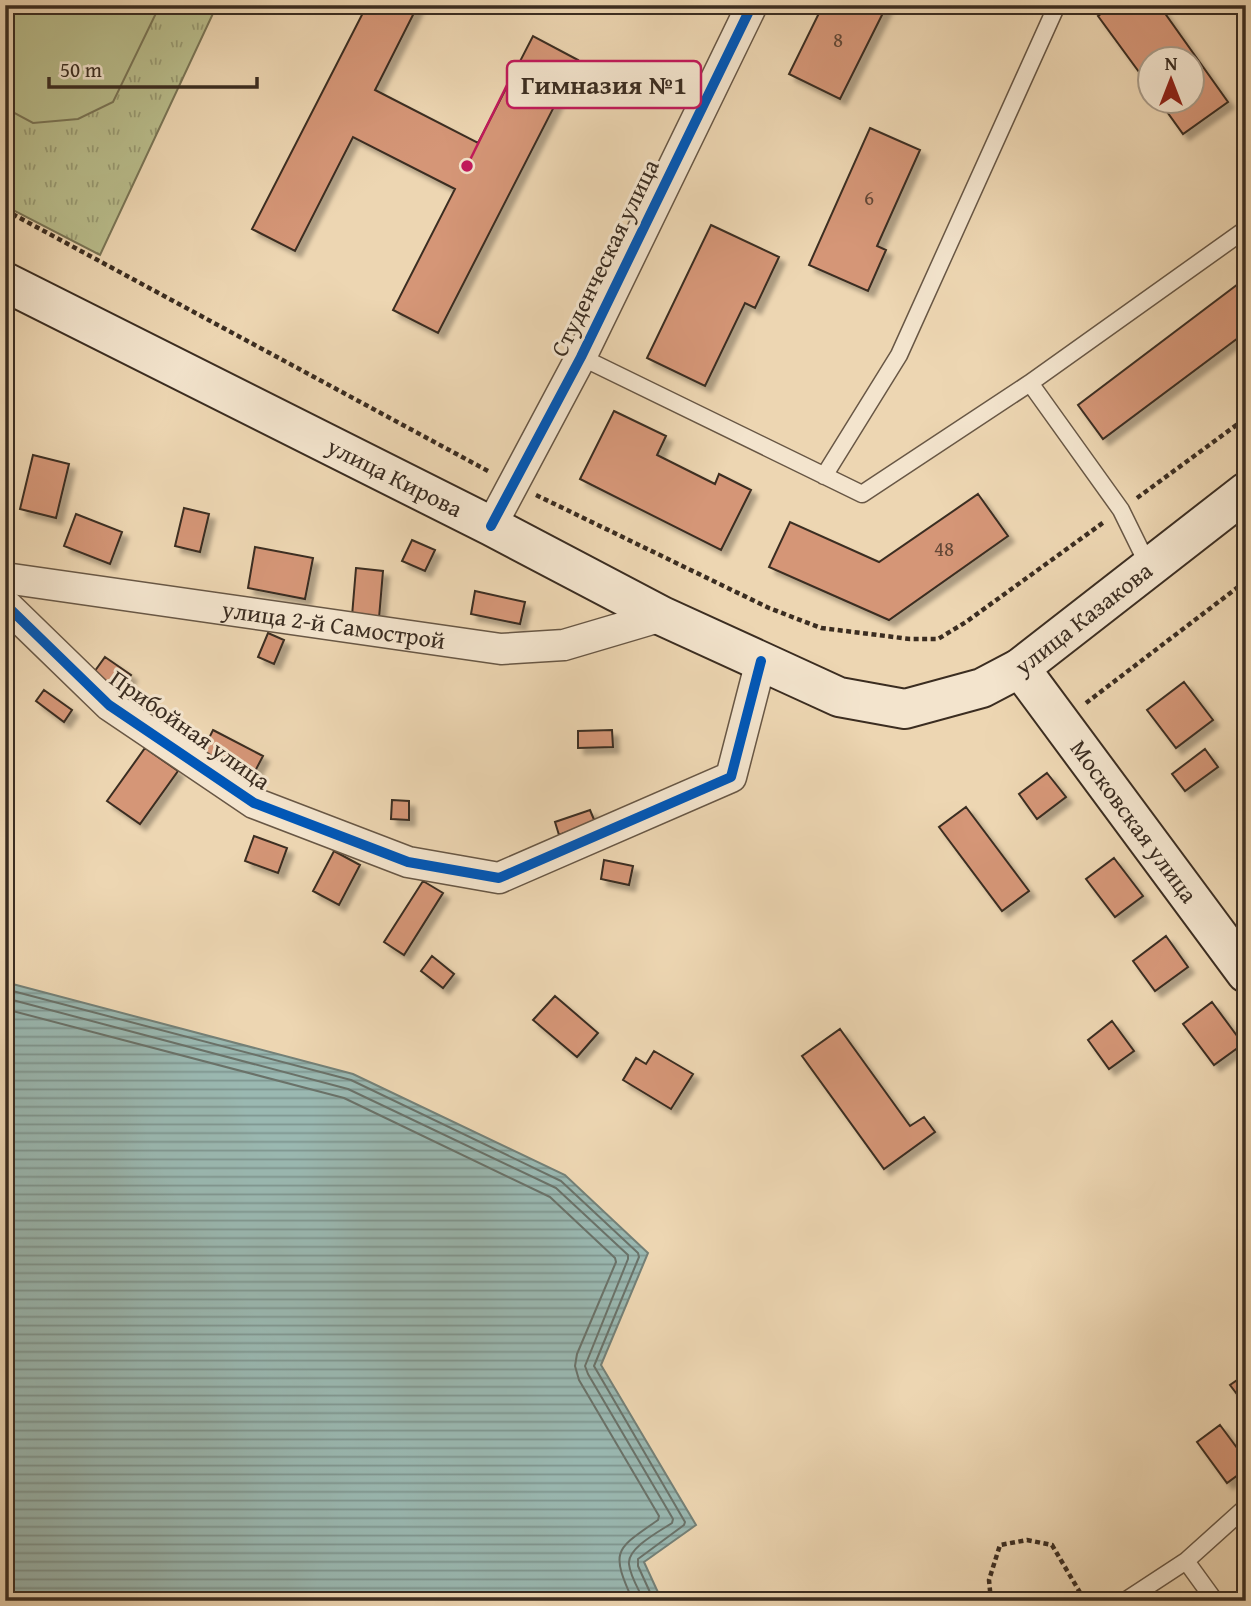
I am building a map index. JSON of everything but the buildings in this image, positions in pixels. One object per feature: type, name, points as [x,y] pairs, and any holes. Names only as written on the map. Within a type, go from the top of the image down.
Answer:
[{"type":"main road","name":"улица Кирова","points":[[5,282],[491,526],[662,616],[839,697],[905,709]]},
{"type":"main road","name":"улица Казакова","points":[[905,709],[982,688],[1020,668],[1246,492]]},
{"type":"main road","name":"Московская улица","points":[[1020,668],[1246,973]]},
{"type":"street","name":"Студенческая улица","points":[[491,526],[581,357],[752,5]]},
{"type":"street","name":"улица 2-й Самострой","points":[[5,578],[501,649],[564,645],[662,616]]},
{"type":"street","name":"Прибойная улица","points":[[5,604],[109,705],[254,803],[408,862],[499,878],[731,777],[761,661]]},
{"type":"lane","points":[[824,476],[899,355],[1057,5]]},
{"type":"lane","points":[[581,357],[862,494],[1030,383],[1246,229]]},
{"type":"lane","points":[[1030,383],[1121,510],[1149,567]]},
{"type":"lane","points":[[1125,1601],[1186,1561],[1241,1511]]},
{"type":"lane","points":[[1186,1561],[1215,1601]]},
{"type":"path","points":[[5,210],[513,485],[769,608],[821,628],[910,639],[938,639],[966,622],[1246,418]]},
{"type":"path","points":[[1060,723],[1246,581]]},
{"type":"path","points":[[991,1601],[989,1580],[1000,1545],[1027,1540],[1052,1545],[1085,1601]]},
{"type":"green space","points":[[5,5],[217,5],[100,255],[5,206]]},
{"type":"green space","points":[[5,5],[160,5],[113,102],[78,119],[33,123],[5,108]]},
{"type":"water","points":[[5,982],[353,1074],[565,1175],[648,1253],[601,1365],[696,1525],[644,1562],[662,1601],[5,1601]]},
{"type":"cycle path","points":[[491,526],[581,357],[752,5]]},
{"type":"cycle path","points":[[5,604],[109,705],[254,803],[408,862],[499,878],[731,777],[761,661]]},
{"type":"place","name":"Гимназия №1","points":[[467,166]]}]
